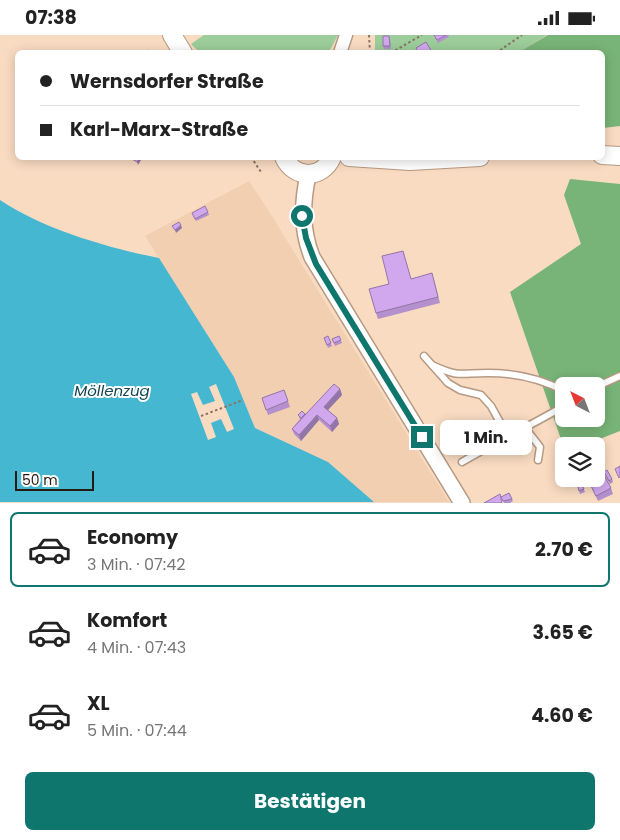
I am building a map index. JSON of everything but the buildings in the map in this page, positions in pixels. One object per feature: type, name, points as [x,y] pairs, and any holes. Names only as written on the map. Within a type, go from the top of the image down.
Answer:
[{"type":"main road","points":[[172,35],[181,50]]},
{"type":"main road","points":[[605,155],[620,155]]},
{"type":"main road","points":[[286,160],[294,170],[308,175],[322,171],[330,160]]},
{"type":"main road","points":[[395,160],[428,160]]},
{"type":"street","points":[[341,50],[346,35]]},
{"type":"street","points":[[308,175],[303,206],[304,227],[309,249],[316,264],[462,503]]},
{"type":"lane","points":[[424,356],[448,383],[460,390],[481,395],[491,406],[507,435]]},
{"type":"lane","points":[[432,365],[452,375],[488,373],[517,375],[555,386]]},
{"type":"lane","points":[[605,383],[620,376]]},
{"type":"lane","points":[[462,462],[507,435],[526,429],[555,411]]},
{"type":"lane","points":[[526,429],[540,447],[538,460]]},
{"type":"path","points":[[370,35],[370,50]]},
{"type":"path","points":[[396,50],[422,35]]},
{"type":"path","points":[[500,50],[522,35]]},
{"type":"path","points":[[253,160],[261,172]]},
{"type":"path","points":[[202,416],[244,400]]},
{"type":"shaded area","points":[[249,181],[449,502],[374,502],[328,462],[255,428],[234,377],[145,236]]},
{"type":"green space","points":[[204,35],[338,35],[330,50],[197,50],[191,44]]},
{"type":"green space","points":[[375,35],[547,35],[523,50],[375,50]]},
{"type":"green space","points":[[548,35],[620,35],[620,126],[605,128],[605,50],[522,50]]},
{"type":"green space","points":[[570,179],[620,184],[620,431],[605,437],[560,437],[557,427],[605,427],[605,377],[555,377],[555,422],[510,292],[581,244],[564,195]]},
{"type":"water","name":"Möllenzug","points":[[0,200],[36,220],[76,236],[119,249],[159,258],[234,377],[255,428],[328,462],[374,502],[0,502]]},
{"type":"pier","points":[[216,384],[234,429],[227,432],[221,419],[211,423],[216,437],[208,440],[191,394],[197,392],[203,405],[215,401],[209,387]]},
{"type":"route","points":[[302,216],[312,257],[422,437]]}]
